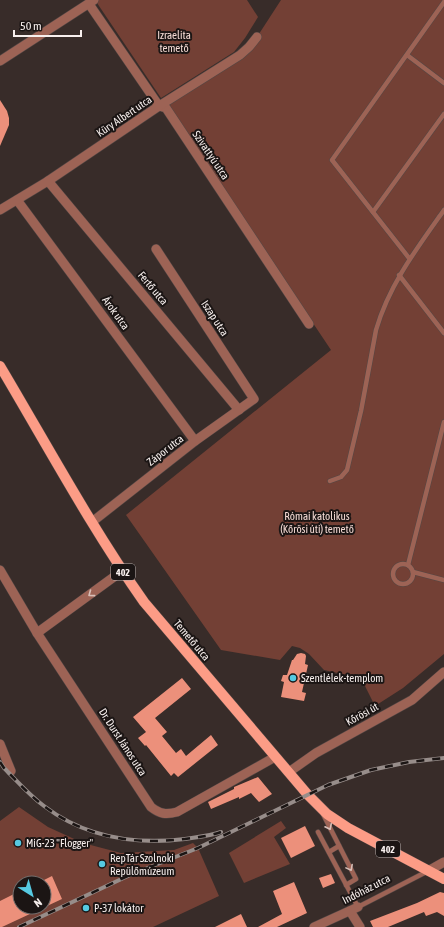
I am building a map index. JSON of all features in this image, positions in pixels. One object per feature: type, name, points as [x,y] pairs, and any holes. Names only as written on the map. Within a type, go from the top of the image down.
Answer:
[{"type":"main road","name":"Temető utca","points":[[0,366],[122,571],[144,602],[275,757],[327,814],[348,828],[428,871]]},
{"type":"main road","name":"402","points":[[428,871],[444,879]]},
{"type":"street","points":[[0,61],[92,2]]},
{"type":"street","name":"Szivattyú utca","points":[[92,2],[159,106],[166,108],[309,324]]},
{"type":"street","name":"Küry Albert utca","points":[[0,210],[48,181],[159,106],[240,56],[257,37]]},
{"type":"street","name":"Fertő utca","points":[[48,181],[239,410]]},
{"type":"street","name":"Árok utca","points":[[17,200],[195,441]]},
{"type":"street","name":"Iszap utca","points":[[156,249],[254,399]]},
{"type":"street","name":"Zápor utca","points":[[92,522],[195,441],[254,399]]},
{"type":"street","name":"Dr. Durst János utca","points":[[0,570],[37,633],[151,807],[159,813],[168,814],[178,812],[275,757]]},
{"type":"street","points":[[37,633],[122,571]]},
{"type":"street","name":"Kőrösi út","points":[[289,772],[316,753],[412,700],[444,672]]},
{"type":"street","points":[[0,744],[11,771]]},
{"type":"street","points":[[428,871],[444,862]]},
{"type":"street","points":[[354,909],[360,927]]},
{"type":"street","name":"Indóház utca","points":[[314,927],[354,909]]},
{"type":"lane","points":[[410,258],[332,160],[444,2]]},
{"type":"lane","points":[[407,55],[444,83]]},
{"type":"lane","points":[[373,212],[444,114]]},
{"type":"lane","points":[[330,481],[341,476],[347,470],[362,411],[379,317],[399,275],[444,210]]},
{"type":"lane","points":[[399,275],[444,333]]},
{"type":"lane","points":[[408,566],[444,422]]},
{"type":"lane","points":[[413,572],[411,578],[407,582],[401,583],[395,579],[393,574],[397,566],[402,564],[408,566],[413,572],[444,580]]},
{"type":"lane","points":[[320,808],[356,880],[346,884]]},
{"type":"lane","points":[[318,832],[346,884],[354,909]]},
{"type":"lane","points":[[328,852],[339,846]]},
{"type":"lane","name":"Indóház utca","points":[[354,909],[428,871]]},
{"type":"green space","name":"Izraelita temető","points":[[95,0],[247,0],[258,17],[234,52],[161,98]]},
{"type":"green space","name":"Római katolikus (Kőrösi úti) temető","points":[[281,0],[444,0],[444,654],[403,688],[375,706],[361,678],[324,670],[309,654],[300,648],[292,646],[280,660],[221,650],[126,515],[331,350],[167,105],[257,37]]},
{"type":"green space","name":"RepTár Szolnoki Repülőmúzeum","points":[[19,807],[48,827],[83,843],[121,853],[174,850],[193,843],[198,848],[219,896],[153,927],[0,927],[0,821]]},
{"type":"green space","points":[[281,821],[286,828],[274,837],[290,864],[244,883],[229,853]]},
{"type":"building","points":[[0,100],[7,111],[9,125],[0,146]]},
{"type":"building","name":"Szentlélek-templom","points":[[297,654],[305,654],[305,664],[308,665],[302,692],[306,693],[304,701],[281,697],[284,682],[281,681],[283,675],[287,675],[292,660]]},
{"type":"building","points":[[182,678],[191,689],[155,718],[167,732],[162,736],[176,753],[181,749],[186,756],[211,735],[218,745],[178,777],[174,773],[171,776],[146,745],[145,746],[138,738],[146,732],[133,717]]},
{"type":"building","points":[[258,777],[272,794],[259,802],[251,793],[211,809],[208,802],[234,789],[234,787]]},
{"type":"building","points":[[305,826],[315,846],[291,858],[281,838]]},
{"type":"building","points":[[331,874],[335,883],[323,888],[319,878]]},
{"type":"building","points":[[52,876],[62,899],[52,904]]},
{"type":"building","points":[[294,882],[307,913],[277,927],[258,927],[282,914],[273,891]]},
{"type":"building","points":[[440,892],[444,893],[444,916],[437,912],[426,916],[424,912],[388,927],[373,927],[370,921],[417,903]]},
{"type":"building","points":[[12,895],[12,915],[28,915],[0,927],[0,901]]},
{"type":"building","points":[[241,914],[247,927],[215,927]]},
{"type":"railway","points":[[19,927],[130,875],[198,848],[328,785],[371,770],[409,762],[444,758]]},
{"type":"railway","points":[[0,762],[23,788],[44,806],[77,826],[94,832],[111,837],[147,841],[185,839],[221,832]]},
{"type":"place","name":"Szentlélek-templom","points":[[293,678]]},
{"type":"place","name":"MiG-23 \"Flogger\"","points":[[18,843]]},
{"type":"place","name":"RepTár Szolnoki Repülőmúzeum","points":[[102,864]]},
{"type":"place","name":"P-37 lokátor","points":[[86,908]]}]
